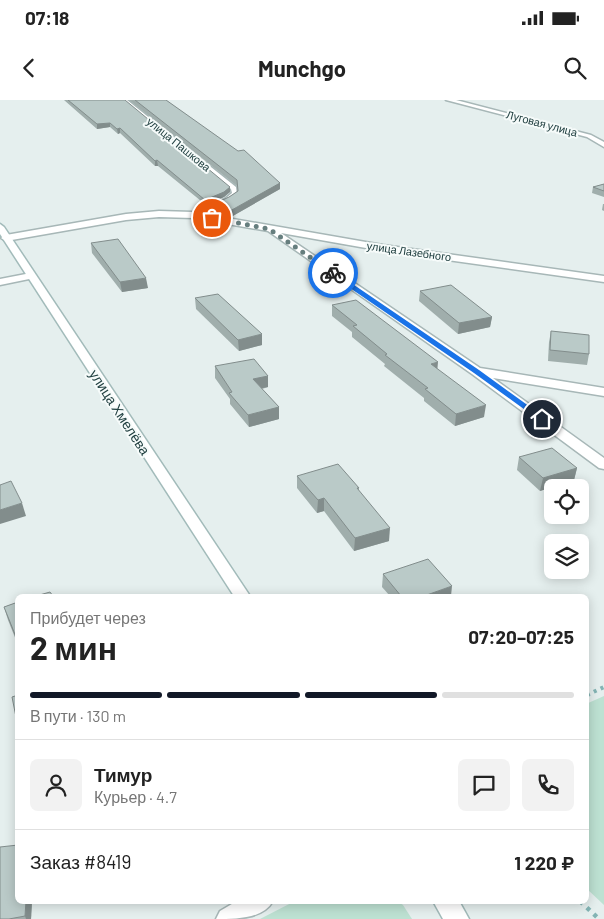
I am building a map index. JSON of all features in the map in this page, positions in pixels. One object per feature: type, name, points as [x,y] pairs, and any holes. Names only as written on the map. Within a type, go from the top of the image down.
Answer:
[{"type":"street","name":"Луговая улица","points":[[449,100],[589,136],[604,145]]},
{"type":"street","points":[[589,136],[604,137]]},
{"type":"street","name":"улица Лазебного","points":[[2,232],[158,214],[194,215],[383,248],[604,279]]},
{"type":"street","points":[[269,229],[476,371],[604,465]]},
{"type":"street","name":"улица Хмелёва","points":[[2,232],[241,594]]},
{"type":"street","points":[[0,282],[31,276]]},
{"type":"street","points":[[476,371],[604,392]]},
{"type":"street","points":[[228,919],[256,904]]},
{"type":"street","points":[[447,904],[457,919]]},
{"type":"lane","name":"улица Пашкова","points":[[124,100],[234,188],[235,194],[228,200],[194,215]]},
{"type":"path","points":[[589,694],[604,687]]},
{"type":"path","points":[[583,904],[599,919]]},
{"type":"green space","points":[[604,696],[604,905],[589,891],[589,703]]},
{"type":"green space","points":[[289,904],[402,904],[412,919],[260,919]]},
{"type":"building","points":[[68,100],[125,100],[230,187],[224,192],[205,200],[157,160],[155,161],[120,128],[117,129],[110,123],[97,124]]},
{"type":"building","points":[[135,100],[166,100],[238,151],[244,150],[280,183],[230,211],[216,208],[212,205],[238,191],[237,180]]},
{"type":"building","points":[[604,184],[604,191],[593,187]]},
{"type":"building","points":[[118,239],[146,278],[120,282],[91,243]]},
{"type":"building","points":[[451,285],[492,317],[459,323],[420,291]]},
{"type":"building","points":[[218,294],[262,334],[238,340],[195,298]]},
{"type":"building","points":[[356,300],[438,362],[431,364],[486,405],[456,414],[425,389],[428,388],[385,355],[387,354],[353,326],[357,325],[332,305]]},
{"type":"building","points":[[551,331],[589,335],[589,354],[550,350]]},
{"type":"building","points":[[254,359],[268,376],[253,379],[279,407],[248,415],[229,393],[232,392],[215,366]]},
{"type":"building","points":[[552,448],[577,468],[543,478],[519,457]]},
{"type":"building","points":[[338,464],[390,528],[355,538],[324,498],[318,500],[297,476]]},
{"type":"building","points":[[11,481],[22,503],[0,510],[0,485]]},
{"type":"building","points":[[428,559],[452,586],[430,594],[399,594],[383,574]]},
{"type":"building","points":[[15,603],[15,634],[4,607]]},
{"type":"building","points":[[15,696],[15,712],[12,697]]},
{"type":"building","points":[[15,845],[15,904],[26,904],[25,916],[0,919],[0,847]]},
{"type":"way so far","points":[[212,218],[269,229],[333,273]]},
{"type":"route","points":[[333,273],[476,371],[542,419]]}]
